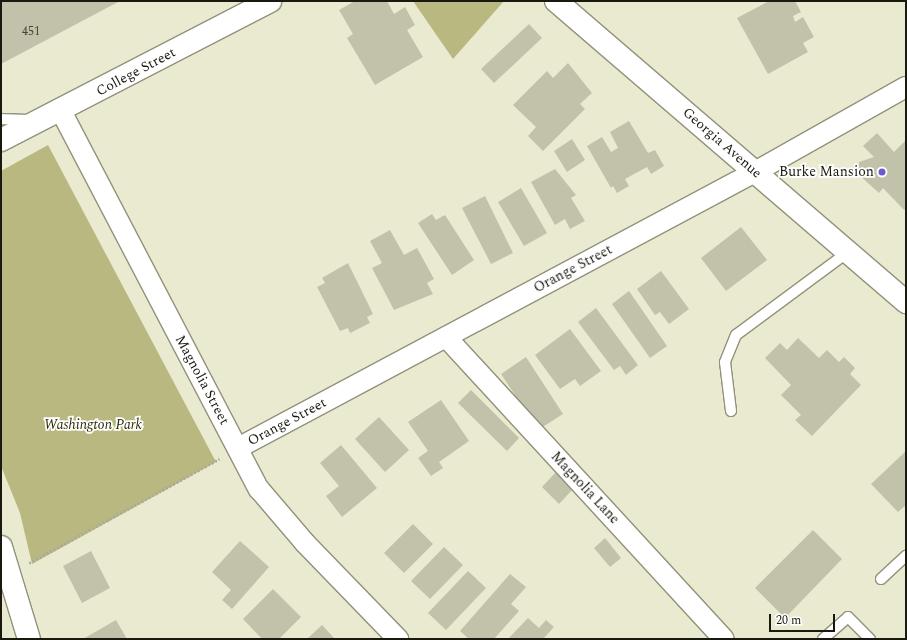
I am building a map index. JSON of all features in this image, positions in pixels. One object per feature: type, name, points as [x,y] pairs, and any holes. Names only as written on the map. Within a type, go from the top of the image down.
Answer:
[{"type":"main road","name":"College Street","points":[[1,140],[52,116],[270,1]]},
{"type":"main road","name":"Georgia Avenue","points":[[556,1],[906,302]]},
{"type":"main road","points":[[1,547],[4,576],[29,639]]},
{"type":"street","name":"Orange Street","points":[[238,448],[756,172],[906,88]]},
{"type":"street","name":"Magnolia Street","points":[[52,116],[238,448],[259,489],[305,543],[398,639]]},
{"type":"street","name":"Magnolia Lane","points":[[446,337],[724,639]]},
{"type":"lane","points":[[1,119],[52,116]]},
{"type":"lane","points":[[731,411],[725,362],[736,335],[848,252]]},
{"type":"lane","points":[[881,579],[906,556]]},
{"type":"lane","points":[[823,639],[848,617],[870,639]]},
{"type":"path","points":[[4,576],[238,448]]},
{"type":"green space","points":[[413,1],[504,1],[453,59]]},
{"type":"green space","name":"Washington Park","points":[[48,145],[216,462],[32,564],[20,513],[1,466],[1,171]]},
{"type":"building","points":[[1,1],[120,1],[1,64]]},
{"type":"building","points":[[355,1],[387,1],[394,14],[405,7],[415,25],[407,30],[423,57],[375,85],[347,38],[353,34],[339,10]]},
{"type":"building","points":[[769,1],[795,1],[801,12],[793,16],[795,22],[803,17],[814,37],[803,43],[808,52],[768,74],[737,18]]},
{"type":"building","points":[[529,24],[542,38],[494,83],[481,69]]},
{"type":"building","points":[[568,63],[592,93],[580,104],[585,109],[543,151],[528,136],[536,127],[513,105],[547,71],[553,78]]},
{"type":"building","points":[[629,121],[648,153],[655,150],[664,166],[651,174],[647,167],[625,179],[629,186],[617,193],[613,186],[611,188],[587,146],[602,137],[611,152],[618,148],[610,132]]},
{"type":"building","name":"Burke Mansion","points":[[877,133],[894,152],[906,140],[906,208],[904,210],[883,188],[879,193],[858,174],[859,162],[874,157],[863,146]]},
{"type":"building","points":[[572,139],[585,160],[567,172],[554,151]]},
{"type":"building","points":[[555,169],[576,195],[571,198],[585,221],[570,229],[565,219],[555,225],[531,182]]},
{"type":"building","points":[[521,188],[547,233],[524,246],[498,202]]},
{"type":"building","points":[[485,196],[513,253],[491,264],[462,208]]},
{"type":"building","points":[[432,214],[436,220],[445,215],[474,260],[452,275],[418,223]]},
{"type":"building","points":[[741,227],[767,260],[726,291],[701,258]]},
{"type":"building","points":[[390,230],[404,255],[417,248],[434,279],[427,283],[433,294],[394,310],[372,268],[382,263],[370,241]]},
{"type":"building","points":[[348,263],[373,314],[367,317],[370,323],[350,333],[348,328],[340,331],[317,287],[325,283],[322,278]]},
{"type":"building","points":[[661,271],[689,309],[669,324],[660,312],[655,315],[637,289]]},
{"type":"building","points":[[629,291],[667,346],[650,358],[612,304]]},
{"type":"building","points":[[596,308],[638,365],[626,375],[620,366],[614,370],[578,322]]},
{"type":"building","points":[[570,329],[601,371],[580,386],[575,379],[560,389],[535,355]]},
{"type":"building","points":[[798,338],[819,358],[827,350],[839,362],[844,357],[855,368],[850,374],[861,385],[812,436],[795,420],[801,415],[781,395],[791,385],[765,358],[780,343],[787,350]]},
{"type":"building","points":[[526,357],[563,414],[538,430],[501,374]]},
{"type":"building","points":[[471,390],[519,438],[507,451],[458,403]]},
{"type":"building","points":[[441,400],[469,441],[439,462],[443,468],[431,476],[418,458],[428,451],[408,422]]},
{"type":"building","points":[[379,417],[409,450],[385,472],[355,439]]},
{"type":"building","points":[[341,445],[377,488],[342,517],[326,496],[339,486],[320,463]]},
{"type":"building","points":[[906,451],[906,505],[898,512],[871,484]]},
{"type":"building","points":[[556,472],[573,489],[559,504],[542,487]]},
{"type":"building","points":[[413,524],[433,544],[404,573],[384,553]]},
{"type":"building","points":[[813,530],[842,559],[785,618],[755,588]]},
{"type":"building","points":[[605,538],[621,558],[610,567],[594,548]]},
{"type":"building","points":[[240,541],[269,567],[232,609],[222,600],[231,590],[212,572]]},
{"type":"building","points":[[444,547],[463,565],[430,599],[411,581]]},
{"type":"building","points":[[91,551],[110,588],[82,603],[63,566]]},
{"type":"building","points":[[468,571],[486,588],[446,630],[428,613]]},
{"type":"building","points":[[510,574],[526,587],[511,604],[519,611],[494,639],[469,639],[460,631]]},
{"type":"building","points":[[273,589],[301,617],[279,639],[262,639],[243,619]]},
{"type":"building","points":[[528,618],[539,628],[546,620],[554,627],[543,639],[508,639]]},
{"type":"building","points":[[116,620],[127,639],[83,639]]},
{"type":"building","points":[[322,625],[335,639],[307,639]]},
{"type":"place","name":"Burke Mansion","points":[[882,172]]}]
